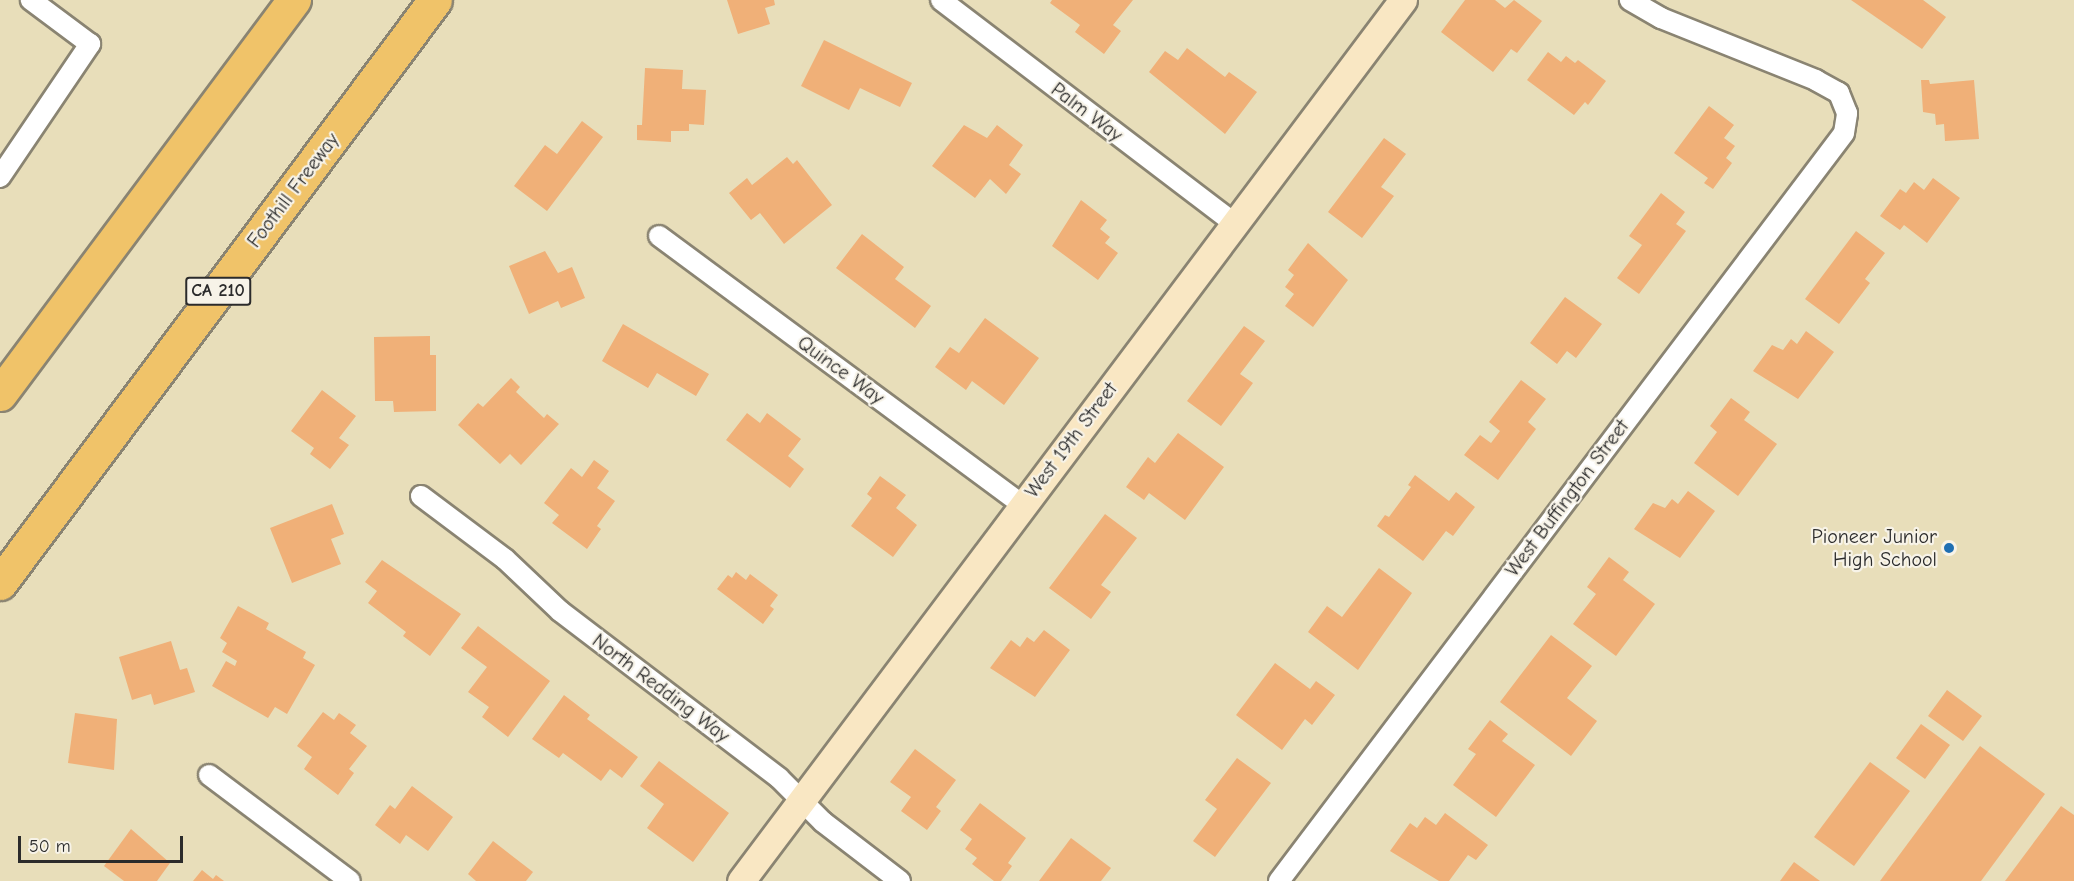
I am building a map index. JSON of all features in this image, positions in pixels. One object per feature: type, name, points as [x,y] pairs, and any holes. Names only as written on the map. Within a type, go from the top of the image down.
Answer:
[{"type":"highway","points":[[0,394],[294,0]]},
{"type":"highway","name":"Foothill Freeway","points":[[0,583],[435,0]]},
{"type":"main road","name":"West 19th Street","points":[[741,881],[1403,0]]},
{"type":"street","points":[[0,177],[90,44],[31,0]]},
{"type":"street","name":"Palm Way","points":[[940,0],[1234,223]]},
{"type":"street","name":"West Buffington Street","points":[[1279,881],[1788,205],[1830,156],[1844,133],[1847,113],[1839,93],[1816,80],[1661,18],[1630,0]]},
{"type":"street","name":"Quince Way","points":[[659,236],[1022,505]]},
{"type":"street","name":"North Redding Way","points":[[422,496],[505,559],[560,611],[802,799],[834,831],[900,881]]},
{"type":"street","points":[[210,776],[350,881]]},
{"type":"building","points":[[727,0],[774,0],[775,5],[765,8],[770,24],[738,34]]},
{"type":"building","points":[[1052,0],[1133,0],[1113,25],[1121,31],[1104,54],[1075,32],[1080,25],[1050,3]]},
{"type":"building","points":[[1465,0],[1495,0],[1505,8],[1514,0],[1542,21],[1517,53],[1511,49],[1493,72],[1441,32]]},
{"type":"building","points":[[1851,0],[1923,0],[1946,17],[1922,49]]},
{"type":"building","points":[[824,40],[912,83],[900,107],[860,88],[849,110],[801,86]]},
{"type":"building","points":[[1187,48],[1225,77],[1229,72],[1257,92],[1225,134],[1149,72],[1165,51],[1178,60]]},
{"type":"building","points":[[1548,52],[1561,62],[1566,56],[1575,63],[1578,60],[1606,81],[1588,105],[1585,102],[1574,115],[1527,80]]},
{"type":"building","points":[[645,68],[683,70],[682,89],[706,90],[704,125],[689,124],[689,131],[671,131],[671,142],[637,140],[637,125],[642,125]]},
{"type":"building","points":[[1921,80],[1929,80],[1930,84],[1974,80],[1979,139],[1945,141],[1944,124],[1936,125],[1935,114],[1923,112]]},
{"type":"building","points":[[1709,106],[1734,125],[1724,138],[1735,146],[1726,158],[1732,163],[1713,189],[1704,183],[1708,178],[1674,153]]},
{"type":"building","points":[[582,121],[603,137],[547,211],[514,186],[545,145],[557,154]]},
{"type":"building","points":[[964,125],[987,138],[997,125],[1023,145],[1009,165],[1021,174],[1006,194],[990,179],[975,198],[932,166]]},
{"type":"building","points":[[1384,138],[1406,154],[1381,187],[1394,196],[1362,238],[1328,212]]},
{"type":"building","points":[[787,157],[793,164],[797,160],[832,205],[784,244],[760,213],[751,220],[729,193],[747,178],[752,185]]},
{"type":"building","points":[[1933,178],[1960,198],[1927,243],[1904,225],[1900,230],[1880,216],[1900,189],[1906,193],[1914,182],[1924,190]]},
{"type":"building","points":[[1661,193],[1685,212],[1676,224],[1686,231],[1639,294],[1617,278],[1642,245],[1629,236]]},
{"type":"building","points":[[1081,200],[1107,220],[1100,229],[1110,237],[1105,243],[1118,253],[1098,280],[1052,246]]},
{"type":"building","points":[[1856,231],[1885,253],[1865,279],[1870,283],[1839,324],[1805,299]]},
{"type":"building","points":[[862,234],[904,267],[895,279],[931,306],[915,328],[836,268]]},
{"type":"building","points":[[1308,243],[1348,280],[1313,327],[1285,306],[1294,294],[1285,287],[1294,275],[1288,270]]},
{"type":"building","points":[[545,251],[558,273],[572,267],[585,298],[561,308],[558,301],[529,314],[509,266]]},
{"type":"building","points":[[1565,297],[1602,324],[1576,358],[1567,351],[1557,364],[1530,343]]},
{"type":"building","points":[[985,318],[1039,358],[1004,405],[972,381],[966,390],[935,367],[950,347],[959,353]]},
{"type":"building","points":[[623,324],[709,374],[696,396],[657,373],[648,388],[602,361]]},
{"type":"building","points":[[1244,326],[1265,341],[1240,374],[1253,383],[1221,426],[1187,401]]},
{"type":"building","points":[[1806,331],[1834,352],[1798,399],[1753,371],[1772,345],[1783,350],[1791,339],[1797,344]]},
{"type":"building","points":[[430,336],[430,355],[436,355],[436,411],[394,412],[393,401],[375,401],[374,337]]},
{"type":"building","points":[[511,378],[520,387],[516,392],[544,418],[547,414],[559,424],[521,465],[510,454],[500,464],[458,425],[478,403],[483,407]]},
{"type":"building","points":[[1521,380],[1546,399],[1528,422],[1536,429],[1498,480],[1464,455],[1480,435],[1491,443],[1500,431],[1489,422]]},
{"type":"building","points":[[322,390],[356,416],[339,438],[349,445],[330,469],[310,454],[314,448],[291,431]]},
{"type":"building","points":[[1731,398],[1750,412],[1744,420],[1777,444],[1738,496],[1694,463],[1717,432],[1710,426]]},
{"type":"building","points":[[747,413],[760,423],[767,413],[801,439],[788,456],[804,469],[790,488],[726,440]]},
{"type":"building","points":[[1178,433],[1224,467],[1185,520],[1149,493],[1144,500],[1126,487],[1148,457],[1155,463]]},
{"type":"building","points":[[594,460],[609,471],[597,488],[615,501],[597,526],[601,529],[587,549],[552,523],[559,515],[544,503],[571,468],[582,477]]},
{"type":"building","points":[[1415,475],[1449,501],[1456,492],[1475,507],[1453,536],[1446,531],[1423,561],[1377,526],[1385,515],[1389,517],[1411,487],[1408,485]]},
{"type":"building","points":[[880,476],[906,495],[896,508],[917,525],[893,557],[851,526],[872,498],[867,494]]},
{"type":"building","points":[[1688,491],[1715,511],[1680,558],[1634,529],[1653,503],[1665,508],[1672,499],[1678,504]]},
{"type":"building","points":[[332,504],[344,534],[331,539],[341,564],[292,583],[270,528]]},
{"type":"building","points":[[1105,514],[1137,538],[1101,585],[1111,592],[1091,619],[1049,588]]},
{"type":"building","points":[[1609,557],[1629,572],[1623,580],[1655,604],[1616,656],[1573,624],[1596,594],[1587,587]]},
{"type":"building","points":[[382,560],[461,614],[430,656],[403,636],[406,632],[368,603],[377,591],[365,582]]},
{"type":"building","points":[[1379,568],[1412,593],[1358,670],[1308,632],[1327,606],[1342,617]]},
{"type":"building","points":[[736,572],[746,580],[750,574],[778,595],[770,606],[774,609],[763,624],[717,589],[728,575],[732,578]]},
{"type":"building","points":[[238,606],[269,623],[266,629],[306,652],[303,658],[315,665],[287,714],[275,707],[268,718],[212,686],[226,661],[235,666],[237,661],[222,652],[227,643],[220,638]]},
{"type":"building","points":[[478,626],[550,681],[508,737],[482,717],[489,707],[468,692],[487,667],[461,648]]},
{"type":"building","points":[[1044,630],[1070,650],[1035,697],[990,668],[1011,640],[1020,647],[1027,637],[1034,642]]},
{"type":"building","points":[[1551,635],[1592,666],[1567,698],[1597,721],[1571,756],[1500,702]]},
{"type":"building","points":[[171,641],[180,670],[187,668],[195,692],[154,705],[151,694],[132,700],[119,657]]},
{"type":"building","points":[[1275,663],[1310,689],[1316,681],[1335,695],[1312,725],[1305,719],[1282,750],[1236,715]]},
{"type":"building","points":[[1947,690],[1982,716],[1963,741],[1928,716]]},
{"type":"building","points":[[564,695],[590,715],[587,719],[638,757],[622,778],[610,769],[601,781],[563,753],[559,758],[532,739]]},
{"type":"building","points":[[323,712],[334,720],[339,713],[356,725],[350,733],[367,746],[349,769],[354,773],[338,795],[304,769],[312,757],[297,746]]},
{"type":"building","points":[[75,713],[117,719],[114,770],[68,763]]},
{"type":"building","points":[[1490,720],[1508,734],[1502,741],[1535,765],[1496,817],[1453,785],[1476,754],[1468,749]]},
{"type":"building","points":[[1921,724],[1950,745],[1925,779],[1896,758]]},
{"type":"building","points":[[1980,746],[2045,794],[1981,881],[1880,881]]},
{"type":"building","points":[[915,749],[956,780],[936,807],[941,811],[927,830],[901,811],[911,797],[890,782]]},
{"type":"building","points":[[1237,758],[1271,783],[1215,857],[1193,841],[1217,809],[1205,800]]},
{"type":"building","points":[[659,761],[729,813],[693,862],[647,828],[664,804],[640,786]]},
{"type":"building","points":[[1870,762],[1910,791],[1854,866],[1814,837]]},
{"type":"building","points":[[412,786],[453,817],[428,851],[406,835],[400,844],[375,825],[390,805],[395,809]]},
{"type":"building","points":[[980,803],[1026,838],[1008,863],[1012,866],[1001,881],[994,881],[972,864],[977,858],[965,849],[972,839],[960,830]]},
{"type":"building","points":[[2061,806],[2074,815],[2074,881],[2005,881]]},
{"type":"building","points":[[1445,813],[1488,845],[1476,860],[1468,855],[1449,881],[1439,881],[1390,851],[1410,823],[1417,828],[1425,817],[1436,825]]},
{"type":"building","points":[[131,829],[170,863],[157,881],[124,881],[104,866]]},
{"type":"building","points":[[1071,838],[1111,868],[1101,881],[1039,881]]},
{"type":"building","points":[[493,841],[533,872],[526,881],[476,881],[468,874]]},
{"type":"building","points":[[1794,862],[1820,881],[1780,881]]},
{"type":"building","points":[[202,870],[213,879],[216,875],[224,881],[193,881]]},
{"type":"place","name":"Pioneer Junior High School","points":[[1949,548]]}]
